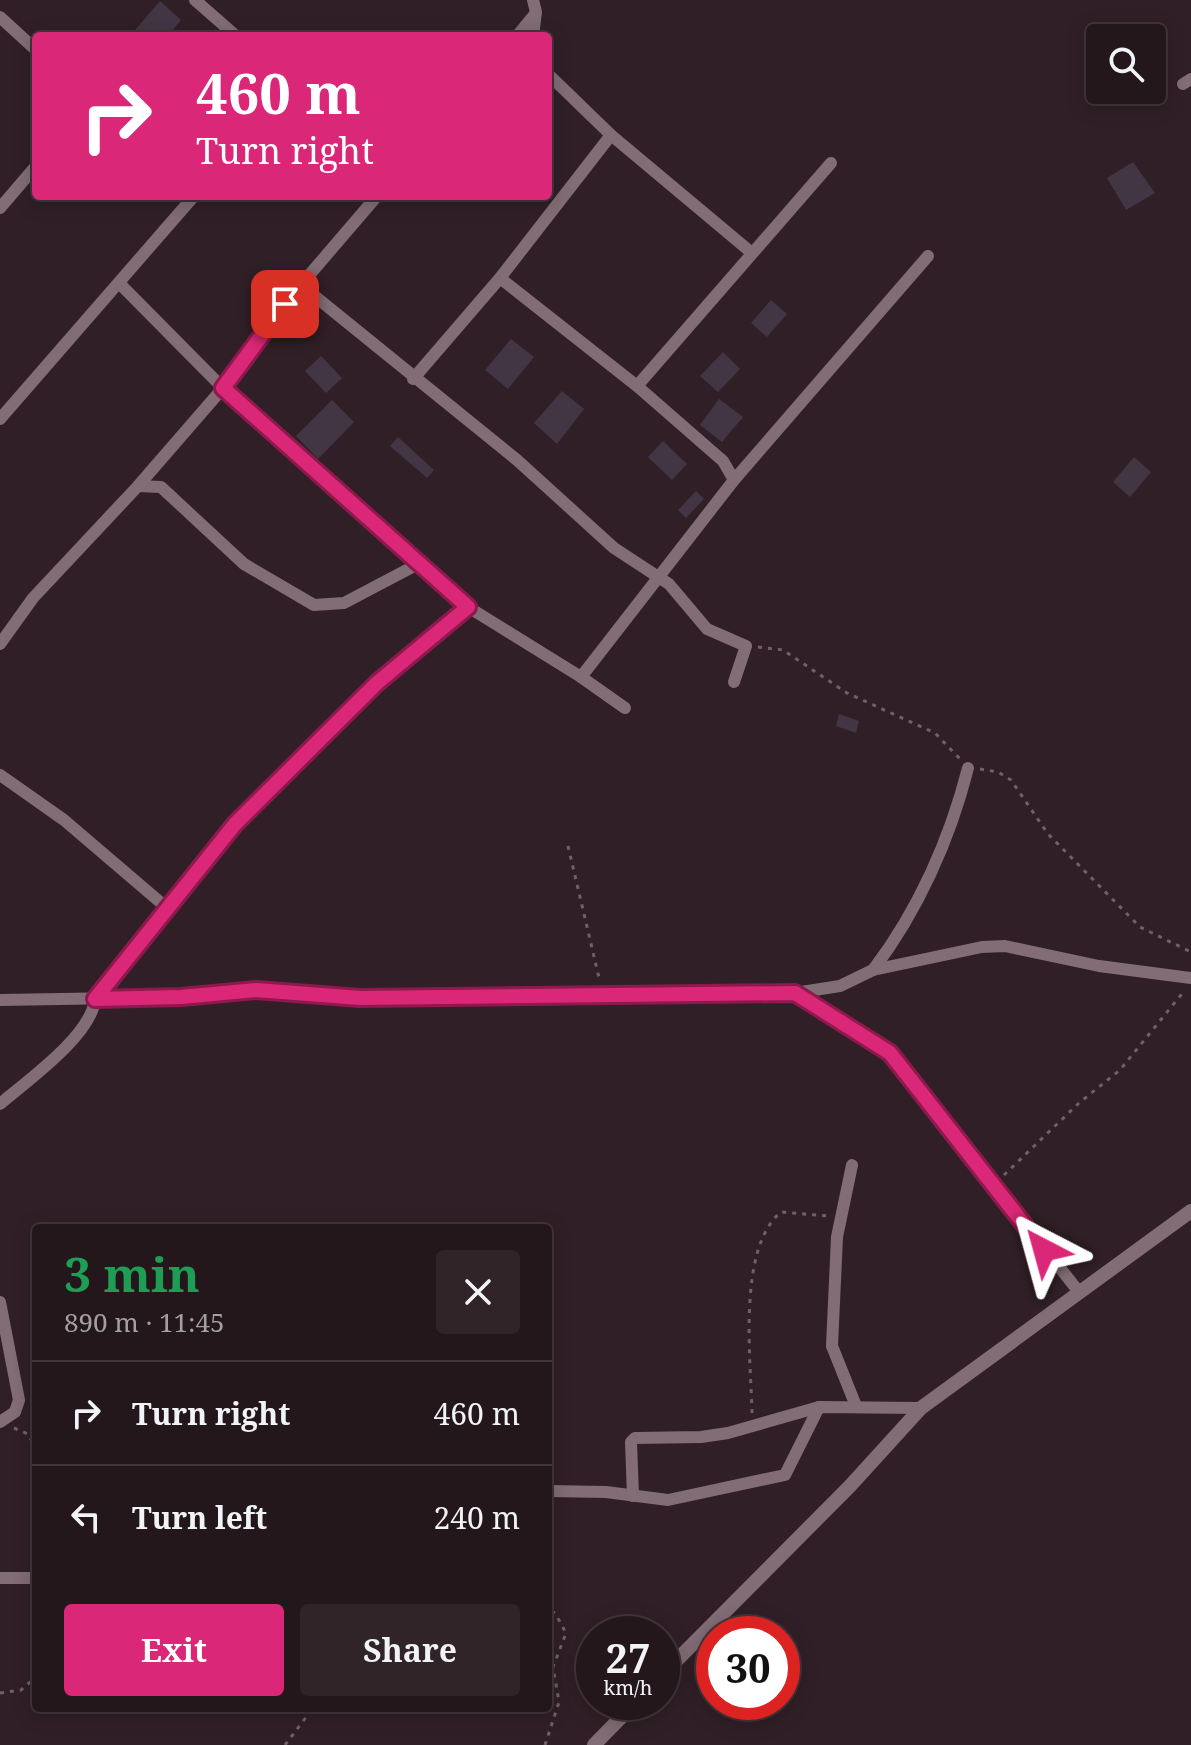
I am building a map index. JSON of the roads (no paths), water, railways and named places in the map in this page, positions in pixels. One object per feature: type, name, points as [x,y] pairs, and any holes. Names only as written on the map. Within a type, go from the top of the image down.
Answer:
[{"type":"street","points":[[195,0],[232,32]]},
{"type":"street","points":[[208,11],[217,0]]},
{"type":"street","points":[[519,32],[535,6]]},
{"type":"street","points":[[533,32],[535,6]]},
{"type":"street","points":[[0,17],[32,46]]},
{"type":"street","points":[[552,78],[611,135],[752,253]]},
{"type":"street","points":[[413,379],[500,278],[611,135]]},
{"type":"street","points":[[637,386],[831,163]]},
{"type":"street","points":[[3,200],[32,170]]},
{"type":"street","points":[[0,419],[191,200]]},
{"type":"street","points":[[0,644],[33,598],[138,486],[223,388],[269,322],[374,200]]},
{"type":"street","points":[[581,677],[734,480],[928,256]]},
{"type":"street","points":[[500,278],[637,386],[723,461],[734,480]]},
{"type":"street","points":[[119,283],[223,388],[468,607],[625,708]]},
{"type":"street","points":[[301,285],[413,379],[517,460],[614,548],[639,567],[658,575],[707,629],[746,646],[734,682]]},
{"type":"street","points":[[138,486],[161,487],[244,564],[321,607],[344,603],[420,563]]},
{"type":"street","points":[[0,1104],[79,1032],[93,1010],[95,999],[235,824],[315,742],[406,657],[468,607]]},
{"type":"street","points":[[873,970],[895,942],[919,898],[959,803],[968,768]]},
{"type":"street","points":[[0,775],[64,820],[167,908]]},
{"type":"street","points":[[0,1000],[181,997],[256,990],[360,998],[795,993],[840,986],[873,970],[982,947],[1005,946],[1099,966],[1191,979]]},
{"type":"street","points":[[795,993],[890,1053],[992,1186],[1079,1292]]},
{"type":"street","points":[[852,1165],[841,1219],[832,1346],[856,1406]]},
{"type":"street","points":[[680,1657],[850,1486],[921,1408],[1191,1211]]},
{"type":"street","points":[[0,1302],[19,1406],[2,1424]]},
{"type":"street","points":[[633,1496],[631,1442],[635,1438],[701,1437],[819,1407],[921,1408]]},
{"type":"street","points":[[552,1491],[668,1500],[785,1475],[819,1407]]},
{"type":"street","points":[[0,1578],[32,1578]]},
{"type":"street","points":[[594,1745],[618,1720]]}]
